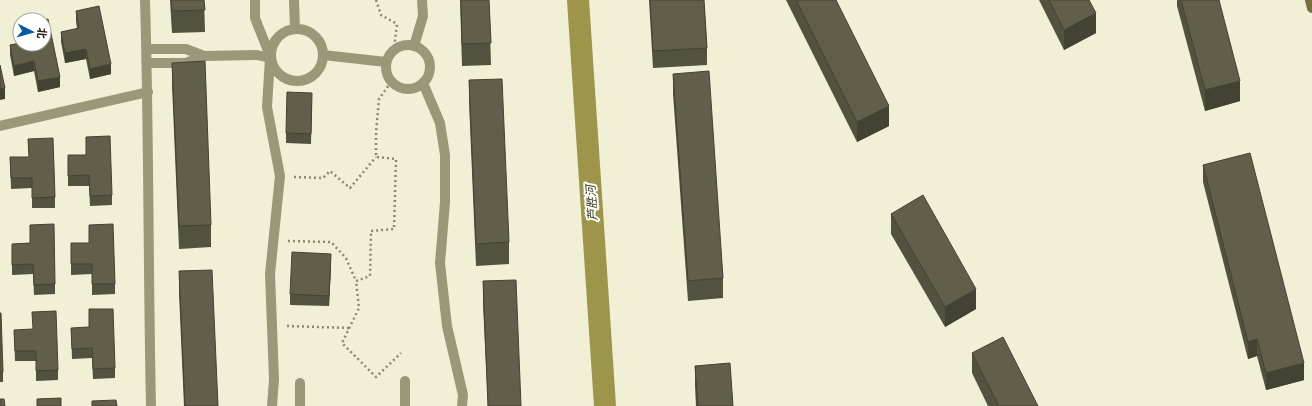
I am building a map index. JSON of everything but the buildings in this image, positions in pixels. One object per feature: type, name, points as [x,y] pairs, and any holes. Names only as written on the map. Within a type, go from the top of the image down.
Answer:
[{"type":"street","points":[[1310,0],[1312,8]]},
{"type":"lane","points":[[145,0],[148,92],[151,406]]},
{"type":"lane","points":[[255,0],[255,18],[270,58],[273,67],[285,80],[294,82],[311,78],[318,72],[322,64],[323,55],[322,46],[318,39],[312,33],[304,30],[287,30],[274,42],[271,49],[270,58],[267,107],[280,176],[270,274],[274,379],[272,406]]},
{"type":"lane","points":[[294,0],[295,29]]},
{"type":"lane","points":[[414,46],[423,16],[422,0]]},
{"type":"lane","points":[[400,46],[414,46],[421,49],[427,55],[430,62],[430,70],[428,77],[417,88],[410,90],[403,89],[391,82],[387,76],[386,62],[389,55],[400,46]]},
{"type":"lane","points":[[147,49],[186,49],[204,56]]},
{"type":"lane","points":[[147,63],[186,63],[204,56],[257,55],[270,58]]},
{"type":"lane","points":[[323,55],[386,62]]},
{"type":"lane","points":[[423,83],[440,123],[445,154],[445,202],[440,263],[447,326],[463,395],[462,406]]},
{"type":"lane","points":[[0,126],[148,92]]},
{"type":"lane","points":[[405,381],[405,406]]},
{"type":"lane","points":[[300,383],[300,406]]},
{"type":"path","points":[[376,0],[381,15],[397,24],[394,50]]},
{"type":"path","points":[[280,176],[323,178],[330,171],[350,188],[376,157],[376,133],[379,99],[391,82]]},
{"type":"path","points":[[356,281],[370,276],[371,231],[394,229],[396,159],[376,157]]},
{"type":"path","points":[[274,240],[331,242],[346,258],[356,281],[359,308],[342,343],[376,377],[401,353]]},
{"type":"path","points":[[273,325],[349,328]]},
{"type":"waterway","name":"芦胜河","points":[[578,0],[605,406]]}]
